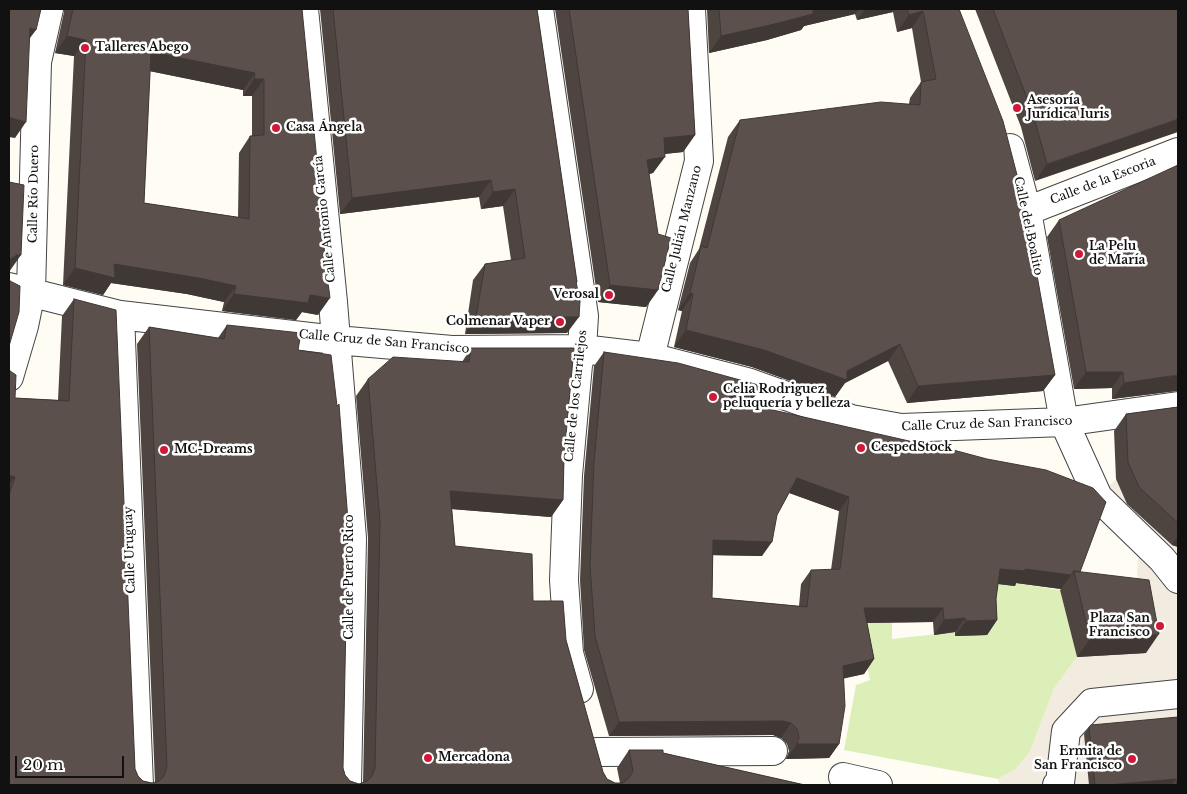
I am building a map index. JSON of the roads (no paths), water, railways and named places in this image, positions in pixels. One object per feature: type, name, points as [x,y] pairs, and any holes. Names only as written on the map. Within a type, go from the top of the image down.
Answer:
[{"type":"street","name":"Calle Río Duero","points":[[9,377],[24,326],[20,289],[37,62],[49,9]]},
{"type":"street","name":"Calle Antonio García","points":[[304,9],[336,340]]},
{"type":"street","name":"Calle de los Carrilejos","points":[[539,9],[584,316],[568,474],[564,580],[569,653],[600,764],[773,750]]},
{"type":"street","name":"Calle Julián Manzano","points":[[650,358],[699,161],[691,9]]},
{"type":"street","name":"Calle del Boalito","points":[[1002,124],[1027,211],[1064,422]]},
{"type":"street","name":"Calle de la Escoria","points":[[1027,211],[1178,152]]},
{"type":"street","name":"Calle Cruz de San Francisco","points":[[20,289],[120,315],[336,340],[452,350],[582,349],[650,358],[747,382],[851,419],[901,428],[1064,422],[1178,406]]},
{"type":"street","name":"Calle Uruguay","points":[[120,315],[139,785]]},
{"type":"street","name":"Calle de Puerto Rico","points":[[336,340],[352,538],[347,785]]},
{"type":"street","points":[[1064,422],[1098,496],[1162,559],[1178,579]]},
{"type":"street","points":[[1057,785],[1060,783],[1066,731],[1092,703],[1178,694]]},
{"type":"street","points":[[843,777],[878,785]]},
{"type":"place","name":"Talleres Abego","points":[[85,48]]},
{"type":"place","name":"Asesoría Jurídica Iuris","points":[[1017,108]]},
{"type":"place","name":"Casa Ángela","points":[[276,128]]},
{"type":"place","name":"La Pelu de María","points":[[1079,254]]},
{"type":"place","name":"Verosal","points":[[609,295]]},
{"type":"place","name":"Colmenar Vaper","points":[[560,322]]},
{"type":"place","name":"Celia Rodriguez peluquería y belleza","points":[[713,397]]},
{"type":"place","name":"CespedStock","points":[[861,448]]},
{"type":"place","name":"MC-Dreams","points":[[164,450]]},
{"type":"place","name":"Plaza San Francisco","points":[[1160,626]]},
{"type":"place","name":"Mercadona","points":[[428,758]]},
{"type":"place","name":"Ermita de San Francisco","points":[[1132,759]]}]
